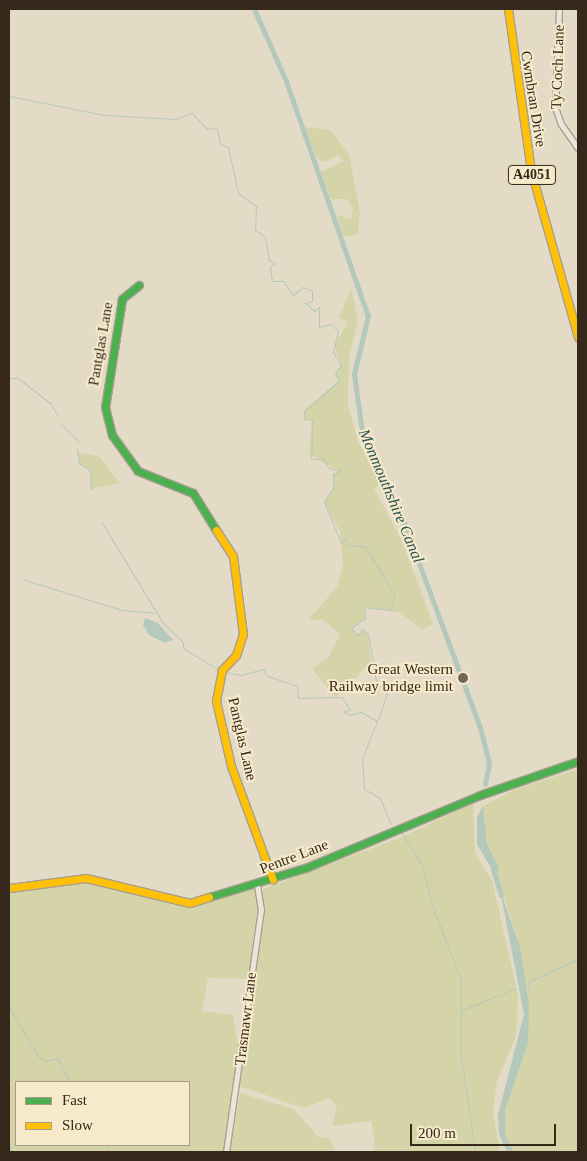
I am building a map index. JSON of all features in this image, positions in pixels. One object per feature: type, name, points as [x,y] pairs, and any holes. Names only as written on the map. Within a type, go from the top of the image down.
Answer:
[{"type":"street","name":"Cwmbran Drive","points":[[508,9],[531,172],[578,337]]},
{"type":"street","name":"Ty Coch Lane","points":[[559,9],[555,107],[561,124],[578,148]]},
{"type":"street","name":"Pantglas Lane","points":[[139,286],[122,299],[105,407],[112,435],[138,471],[193,493],[233,556],[243,634],[236,655],[222,673],[216,701],[231,766],[273,880]]},
{"type":"street","name":"Pentre Lane","points":[[9,888],[86,878],[182,904],[273,880],[480,795],[578,761]]},
{"type":"street","name":"Trasmawr Lane","points":[[226,1152],[261,910],[257,885]]},
{"type":"green space","points":[[305,127],[330,130],[349,154],[360,213],[358,233],[352,236],[343,236],[337,215],[351,219],[353,208],[347,199],[331,199],[321,172],[344,161],[338,155],[325,162],[316,157]]},
{"type":"green space","points":[[351,289],[358,320],[349,357],[348,405],[358,441],[380,484],[374,488],[402,541],[433,624],[422,630],[399,612],[364,607],[365,618],[351,628],[358,635],[362,629],[368,634],[371,661],[336,698],[312,669],[328,658],[340,634],[324,620],[309,619],[337,587],[343,566],[340,532],[324,502],[333,488],[333,474],[339,471],[309,454],[312,420],[304,419],[304,411],[338,381],[335,373],[341,365],[334,345],[348,322],[339,317]]},
{"type":"green space","points":[[77,452],[100,457],[120,483],[91,489],[90,470],[79,463]]},
{"type":"green space","points":[[578,769],[578,1152],[514,1152],[505,1135],[505,1110],[528,1021],[520,947],[487,844],[483,806],[514,790]]},
{"type":"green space","points":[[473,803],[475,853],[492,881],[518,995],[516,1037],[497,1081],[493,1113],[500,1152],[370,1152],[375,1149],[372,1121],[332,1126],[337,1106],[329,1098],[304,1108],[239,1086],[261,933],[263,889],[402,837]]},
{"type":"green space","points":[[86,882],[179,905],[255,889],[258,906],[248,979],[208,978],[202,1011],[233,1015],[240,1058],[224,1152],[9,1152],[9,890]]},
{"type":"green space","points":[[240,1093],[294,1109],[318,1137],[330,1138],[335,1152],[230,1152]]},
{"type":"shaded area","points":[[145,618],[158,623],[173,640],[165,643],[149,635],[143,625]]},
{"type":"shaded area","points":[[483,806],[487,844],[499,869],[495,875],[477,844],[477,817]]},
{"type":"shaded area","points":[[500,890],[520,947],[529,1005],[528,1043],[505,1110],[505,1135],[514,1152],[507,1152],[499,1134],[498,1115],[524,1014]]},
{"type":"waterway","name":"Monmouthshire Canal","points":[[254,9],[286,81],[368,316],[354,374],[362,431],[401,515],[480,727],[489,763],[485,784]]},
{"type":"waterway","points":[[9,96],[104,115],[176,119],[192,113],[206,128],[217,129],[220,144],[228,147],[238,193],[256,206],[255,230],[265,237],[269,260],[275,263],[270,267],[272,281],[283,281],[293,295],[303,287],[312,291],[312,301],[305,303],[314,311],[319,307],[319,327],[331,324],[338,331],[333,352],[341,365],[335,373],[339,381],[304,411],[304,419],[312,420],[311,459],[323,459],[329,468],[340,471],[333,474],[333,488],[324,502],[341,543],[345,539],[347,545],[365,546],[394,594],[391,610],[364,607],[365,618],[351,628],[358,635],[362,629],[368,634],[376,681],[387,694],[377,721]]},
{"type":"waterway","points":[[10,378],[18,378],[50,403],[58,416]]},
{"type":"waterway","points":[[61,424],[78,441]]},
{"type":"waterway","points":[[77,449],[79,463],[90,470],[91,489]]},
{"type":"waterway","points":[[102,523],[163,623],[183,642],[183,648],[219,670]]},
{"type":"waterway","points":[[25,580],[122,610],[154,613]]},
{"type":"waterway","points":[[225,672],[241,675],[263,669],[267,676],[297,686],[298,698],[342,697],[350,710],[343,711],[349,715],[361,712],[377,721],[362,759],[364,789],[380,798],[391,824]]},
{"type":"waterway","points":[[402,833],[422,865],[434,911],[461,980],[461,1056],[475,1152]]},
{"type":"waterway","name":"Monmouthshire Canal","points":[[493,869],[501,895]]},
{"type":"waterway","points":[[528,991],[530,981],[578,959]]},
{"type":"waterway","points":[[460,1011],[516,988]]},
{"type":"waterway","points":[[9,1007],[37,1055],[46,1061],[58,1058],[69,1081]]},
{"type":"waterway","points":[[9,1144],[12,1152]]},
{"type":"waterway","points":[[106,1146],[109,1152]]},
{"type":"traffic: fast","points":[[139,285],[122,299],[105,407],[112,435],[138,471],[193,493],[216,530]]},
{"type":"traffic: fast","points":[[209,897],[308,867],[480,795],[578,761]]},
{"type":"traffic: slow","points":[[508,9],[531,171],[578,337]]},
{"type":"traffic: slow","points":[[216,530],[233,556],[243,634],[236,655],[222,670],[216,701],[231,766],[273,880]]},
{"type":"traffic: slow","points":[[9,888],[86,878],[190,903],[209,897]]},
{"type":"place","name":"Great Western Railway bridge limit","points":[[463,678]]}]
